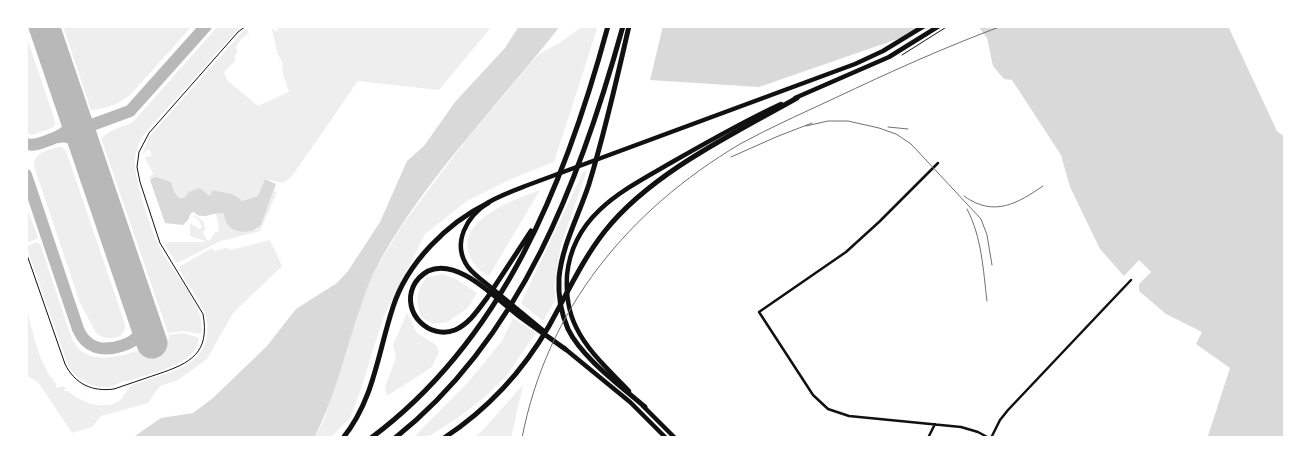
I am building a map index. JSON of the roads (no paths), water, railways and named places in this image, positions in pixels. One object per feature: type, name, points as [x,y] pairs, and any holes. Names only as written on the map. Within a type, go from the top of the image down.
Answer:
[{"type":"highway","points":[[371,438],[419,398],[443,374],[490,312],[512,276],[557,183],[578,127],[608,26]]},
{"type":"highway","points":[[395,438],[432,404],[468,366],[503,318],[529,274],[556,220],[580,164],[602,101],[622,26]]},
{"type":"highway","points":[[629,26],[613,97],[589,183],[564,253],[559,278],[561,308],[568,329],[576,342],[586,354],[645,407]]},
{"type":"highway","points":[[444,438],[484,407],[519,370],[540,341],[594,247],[627,206],[658,181],[704,151],[797,98]]},
{"type":"highway","points":[[343,438],[366,400],[394,305],[407,277],[422,257],[446,232],[475,210],[488,203]]},
{"type":"highway","points":[[543,214],[481,305],[462,325],[453,330],[438,332],[425,327],[415,317],[411,305],[410,296],[414,283],[424,274],[435,269],[449,268],[475,278],[519,316],[565,349]]},
{"type":"main road","points":[[475,278],[463,257],[462,238],[468,223],[476,212],[488,203],[528,185],[836,72],[900,42],[924,26]]},
{"type":"main road","points":[[675,438],[594,354],[584,342],[573,321],[567,298],[567,278],[570,256],[580,234],[594,215],[604,206],[632,186],[700,145],[754,117],[906,50],[939,26]]},
{"type":"main road","points":[[565,349],[630,402],[666,438]]},
{"type":"street","points":[[938,163],[846,252],[759,312],[814,395],[828,409],[849,416],[971,429],[990,438],[1008,410],[1131,280]]},
{"type":"street","points":[[928,438],[935,424]]},
{"type":"lane","points":[[26,252],[64,364],[69,373],[84,386],[103,391],[114,389],[180,367],[193,358],[201,347],[204,337],[206,327],[203,314],[160,243],[140,182],[137,166],[139,152],[149,133],[238,32],[246,26]]},
{"type":"railway","points":[[522,438],[534,391],[551,346],[573,305],[599,267],[629,232],[663,200],[700,170],[740,144],[897,69],[1002,26]]},
{"type":"railway","points":[[806,126],[828,121],[848,121],[896,134],[911,144],[981,219],[987,235],[992,265]]},
{"type":"railway","points":[[731,157],[812,123]]},
{"type":"railway","points":[[888,127],[908,129]]},
{"type":"railway","points":[[964,196],[975,203],[985,206],[1005,206],[1024,198],[1043,186]]},
{"type":"railway","points":[[967,209],[979,242],[987,301]]}]
